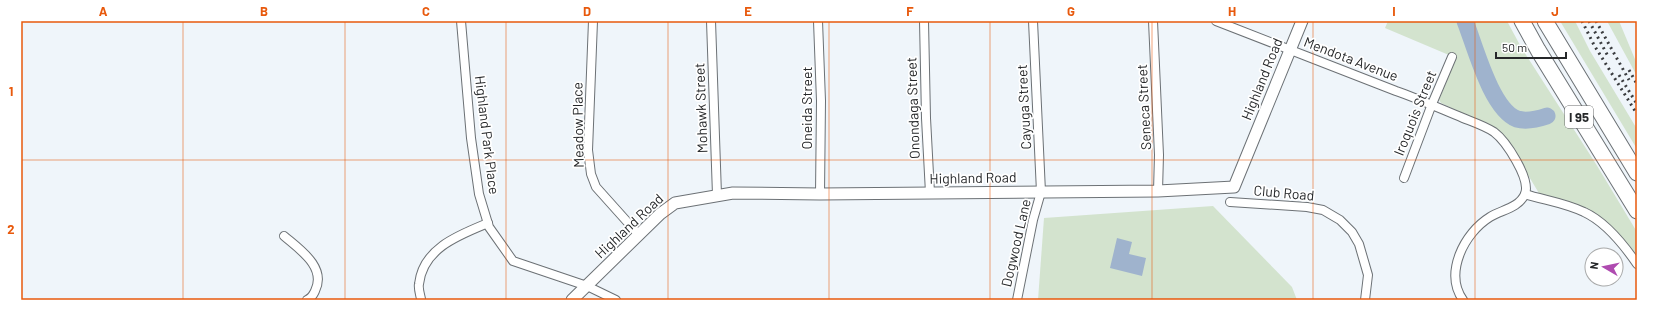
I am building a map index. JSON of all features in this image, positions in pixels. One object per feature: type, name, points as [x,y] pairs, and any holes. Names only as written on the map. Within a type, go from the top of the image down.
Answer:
[{"type":"highway","name":"I 95","points":[[1522,21],[1538,50],[1637,211]]},
{"type":"highway","name":"I 95","points":[[1545,21],[1637,173]]},
{"type":"street","name":"Highland Park Place","points":[[462,21],[471,138],[479,194],[489,227],[513,261],[587,286]]},
{"type":"street","name":"Meadow Place","points":[[593,21],[588,150],[591,174],[596,187],[639,235]]},
{"type":"street","name":"Mohawk Street","points":[[711,21],[717,195]]},
{"type":"street","name":"Oneida Street","points":[[818,21],[821,101],[820,194]]},
{"type":"street","name":"Onondaga Street","points":[[924,21],[926,118],[930,193]]},
{"type":"street","name":"Cayuga Street","points":[[1033,21],[1041,192]]},
{"type":"street","name":"Seneca Street","points":[[1153,21],[1159,155],[1158,191]]},
{"type":"street","name":"Mendota Avenue","points":[[1216,21],[1432,104],[1484,127],[1499,136],[1522,172],[1526,186],[1525,194]]},
{"type":"street","name":"Highland Road","points":[[572,300],[660,214],[674,203],[717,195],[734,193],[820,194],[1158,191],[1234,187],[1302,21]]},
{"type":"street","name":"Iroquois Street","points":[[1404,178],[1432,104],[1452,57]]},
{"type":"street","name":"Dogwood Lane","points":[[1017,300],[1033,220],[1041,192]]},
{"type":"street","points":[[1463,300],[1457,289],[1455,272],[1466,242],[1483,222],[1491,216],[1515,205],[1525,194],[1585,212],[1611,233],[1637,264]]},
{"type":"street","name":"Club Road","points":[[1230,202],[1307,207],[1323,210],[1340,220],[1352,232],[1359,244],[1368,275],[1365,300]]},
{"type":"street","points":[[421,299],[419,284],[424,268],[434,251],[457,236],[488,223]]},
{"type":"street","points":[[284,236],[309,257],[315,269],[318,279],[317,287],[311,298],[307,300]]},
{"type":"street","points":[[587,286],[616,300]]},
{"type":"green space","points":[[1388,21],[1507,21],[1521,47],[1596,164],[1637,232],[1637,260],[1605,223],[1540,195],[1510,145],[1496,129],[1441,103],[1439,100],[1456,58],[1385,28]]},
{"type":"green space","points":[[1560,21],[1575,21],[1590,51],[1637,129],[1637,149]]},
{"type":"green space","points":[[1607,21],[1619,21],[1637,64],[1637,76]]},
{"type":"green space","points":[[1213,206],[1292,287],[1297,300],[1038,300],[1044,218]]},
{"type":"water","points":[[1117,238],[1132,242],[1129,254],[1146,258],[1142,276],[1110,268]]},
{"type":"waterway","points":[[1465,21],[1485,76],[1499,103],[1508,113],[1517,119],[1529,120],[1547,116]]},
{"type":"railway","points":[[1582,21],[1594,45],[1637,114]]},
{"type":"railway","points":[[1589,21],[1609,58]]},
{"type":"railway","points":[[1596,21],[1629,80]]},
{"type":"railway","points":[[1629,70],[1637,84]]},
{"type":"railway","points":[[1619,75],[1637,104]]}]
